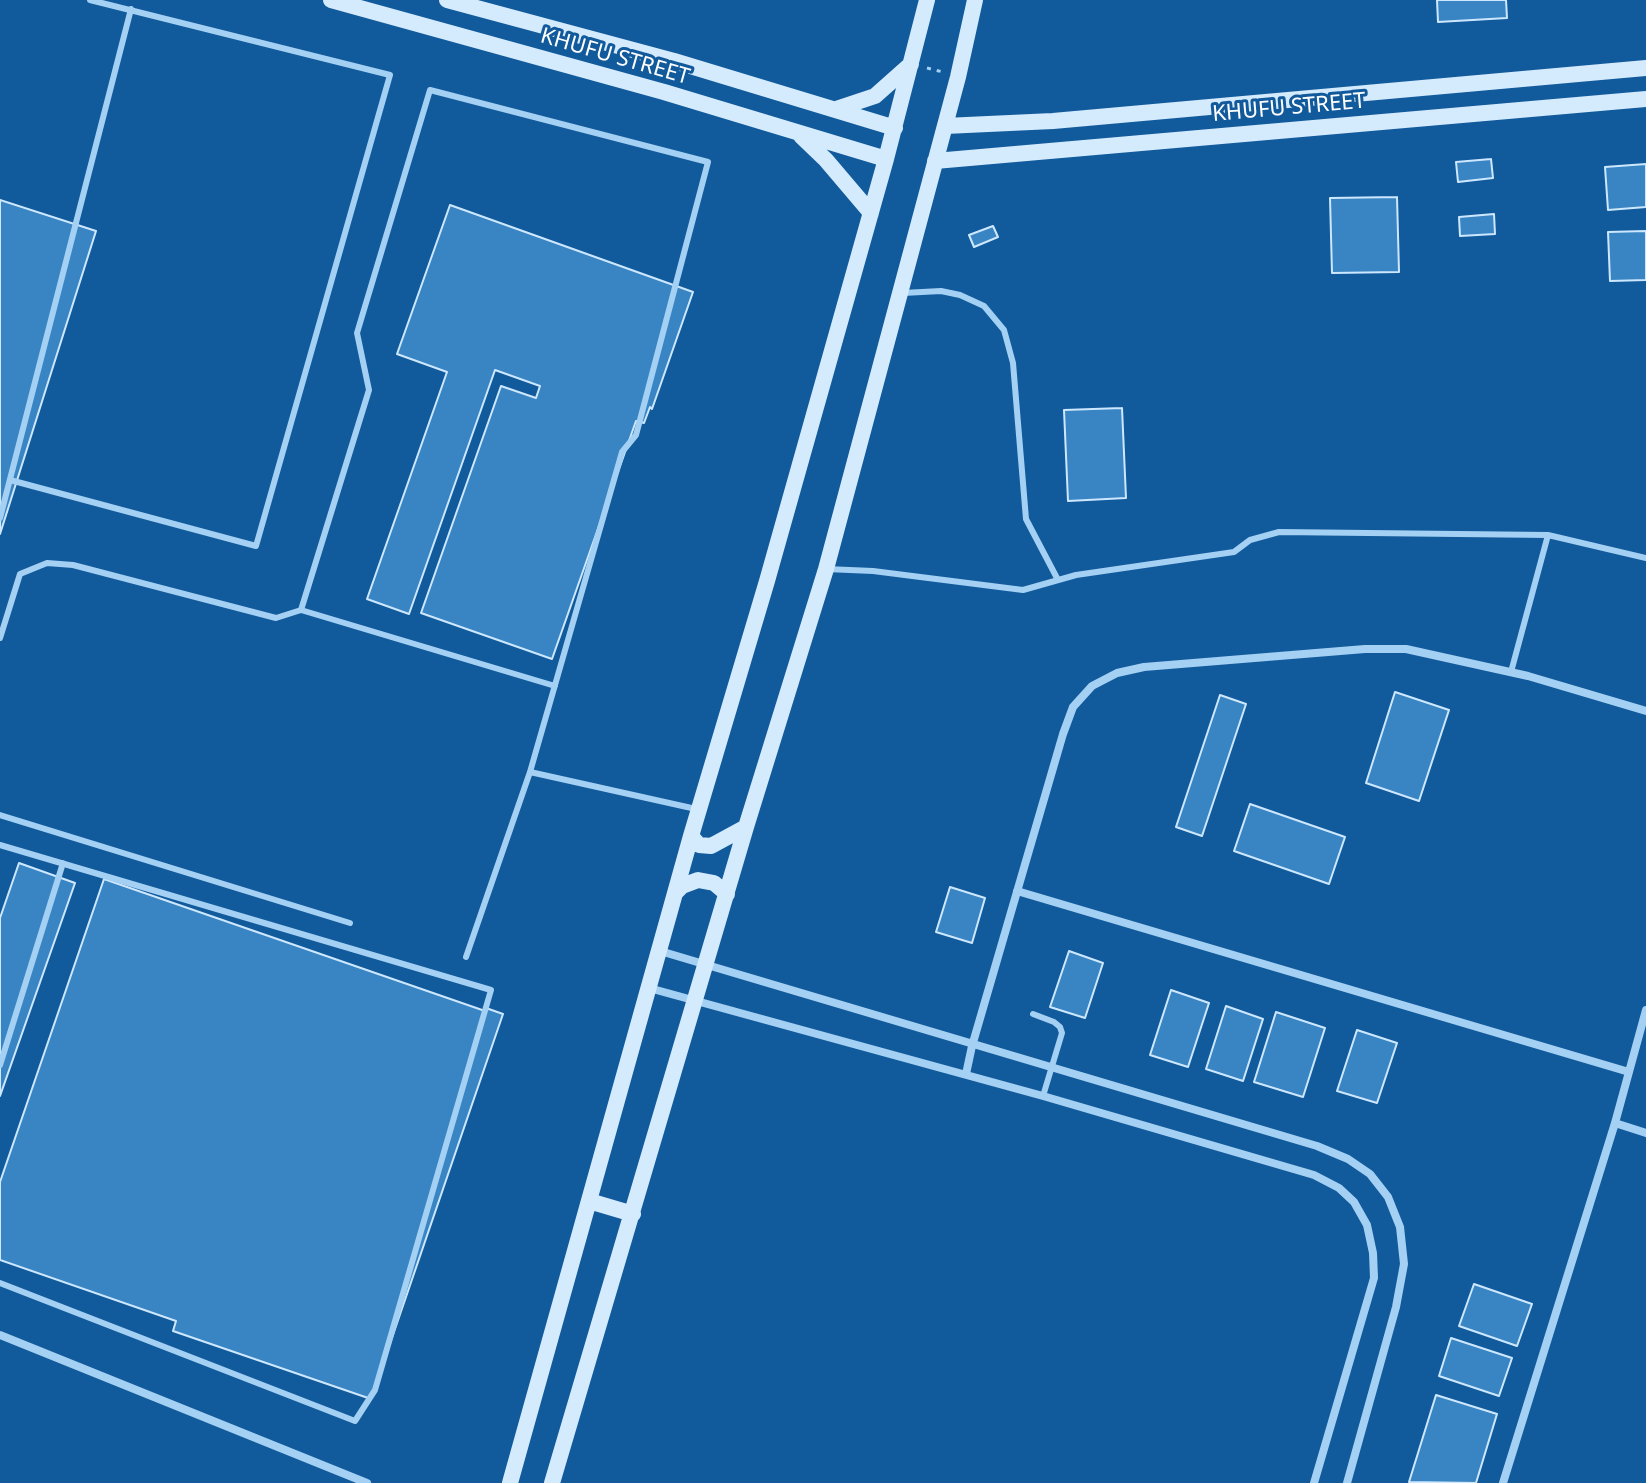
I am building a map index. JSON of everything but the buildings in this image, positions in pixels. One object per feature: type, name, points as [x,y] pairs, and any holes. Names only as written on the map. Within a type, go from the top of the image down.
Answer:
[{"type":"street","name":"KHUFU STREET","points":[[331,0],[664,92],[886,159]]},
{"type":"street","name":"KHUFU STREET","points":[[447,0],[674,61],[895,128]]},
{"type":"street","points":[[510,1483],[691,836],[772,566],[895,128],[927,0]]},
{"type":"street","points":[[552,1483],[746,827],[826,569],[958,77],[975,0]]},
{"type":"street","points":[[834,109],[875,96],[912,63]]},
{"type":"street","name":"KHUFU STREET","points":[[945,126],[1053,121],[1646,68]]},
{"type":"street","name":"KHUFU STREET","points":[[935,161],[1646,99]]},
{"type":"street","points":[[800,134],[871,213]]},
{"type":"street","points":[[966,1074],[1063,734],[1073,707],[1092,686],[1117,673],[1144,667],[1406,649],[1511,672],[1646,711]]},
{"type":"street","points":[[691,836],[699,845],[711,846],[746,827]]},
{"type":"street","points":[[676,892],[689,882],[698,880],[714,883],[727,894]]},
{"type":"street","points":[[1017,891],[1629,1072]]},
{"type":"street","points":[[660,951],[1317,1146],[1370,1174],[1388,1197],[1400,1227],[1404,1264],[1396,1307],[1347,1483]]},
{"type":"street","points":[[649,988],[1043,1096],[1314,1175],[1339,1188],[1354,1202],[1367,1225],[1374,1278],[1314,1483]]},
{"type":"street","points":[[1503,1483],[1615,1123],[1646,1010]]},
{"type":"street","points":[[1615,1123],[1646,1133]]},
{"type":"street","points":[[589,1201],[633,1214]]},
{"type":"street","points":[[0,1335],[367,1483]]},
{"type":"lane","points":[[10,480],[256,546],[390,75],[90,0]]},
{"type":"lane","points":[[0,518],[131,9]]},
{"type":"lane","points":[[301,610],[369,390],[357,333],[430,90],[708,162],[636,435],[622,452],[530,772],[466,957]]},
{"type":"lane","points":[[900,293],[941,291],[960,295],[984,306],[1004,330],[1013,363],[1026,519],[1058,580]]},
{"type":"lane","points":[[826,569],[873,571],[1023,590],[1076,575],[1234,552],[1250,540],[1279,532],[1548,535],[1646,558]]},
{"type":"lane","points":[[1511,672],[1548,535]]},
{"type":"lane","points":[[0,638],[20,574],[47,563],[73,565],[276,618],[301,610],[555,686]]},
{"type":"lane","points":[[530,772],[699,810]]},
{"type":"lane","points":[[0,815],[350,923]]},
{"type":"lane","points":[[0,845],[491,990],[375,1390],[355,1421],[0,1283]]},
{"type":"lane","points":[[0,1065],[63,863]]},
{"type":"lane","points":[[1033,1014],[1060,1027],[1062,1033],[1043,1096]]},
{"type":"path","points":[[912,63],[958,77]]}]
